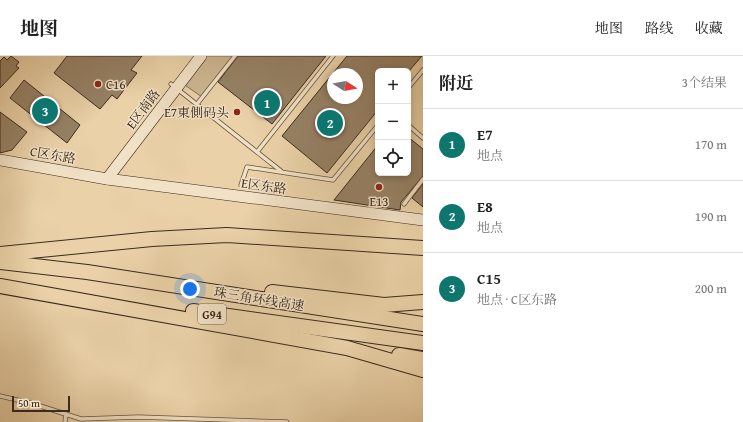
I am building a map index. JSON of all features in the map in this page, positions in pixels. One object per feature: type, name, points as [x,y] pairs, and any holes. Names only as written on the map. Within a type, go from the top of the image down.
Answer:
[{"type":"highway","points":[[0,254],[152,239],[227,235],[261,236],[423,248]]},
{"type":"highway","name":"珠三角环线高速","points":[[0,262],[87,272],[423,324]]},
{"type":"highway","points":[[87,272],[384,305],[423,302]]},
{"type":"highway","points":[[0,286],[347,348],[423,359]]},
{"type":"highway","name":"珠三角环线高速","points":[[0,286],[423,342]]},
{"type":"highway","points":[[347,348],[423,370]]},
{"type":"street","points":[[104,178],[173,86],[192,56]]},
{"type":"street","name":"E区南路","points":[[173,86],[200,56]]},
{"type":"street","name":"C区东路","points":[[0,160],[104,178]]},
{"type":"street","name":"E区东路","points":[[104,178],[423,220]]},
{"type":"lane","points":[[197,104],[235,56]]},
{"type":"lane","points":[[257,152],[333,56]]},
{"type":"lane","points":[[411,84],[423,70]]},
{"type":"lane","points":[[173,86],[282,172]]},
{"type":"lane","points":[[411,128],[423,138]]},
{"type":"lane","points":[[241,185],[247,167],[333,180],[375,129]]},
{"type":"lane","points":[[404,204],[423,179]]},
{"type":"lane","points":[[0,396],[34,404],[81,419],[138,417],[287,422]]},
{"type":"lane","points":[[65,422],[66,414]]},
{"type":"shaded area","points":[[203,56],[235,56],[202,97],[182,83]]},
{"type":"building","points":[[11,56],[19,62],[16,66],[19,68],[0,88],[0,61],[4,57],[7,60]]},
{"type":"building","name":"C16","points":[[67,56],[142,56],[131,70],[137,73],[117,99],[112,95],[100,109],[54,73]]},
{"type":"building","points":[[238,56],[326,56],[272,124],[218,82]]},
{"type":"building","points":[[347,56],[422,56],[411,69],[375,68],[375,114],[327,173],[282,136],[327,81],[327,104],[363,104],[363,68],[337,68]]},
{"type":"building","points":[[24,80],[80,125],[67,143],[10,98]]},
{"type":"building","points":[[0,112],[27,132],[12,150],[0,153]]},
{"type":"building","name":"E13","points":[[411,139],[423,149],[423,176],[401,202],[400,210],[334,200],[375,149],[375,176],[411,176]]},
{"type":"building","points":[[423,184],[423,207],[412,198]]},
{"type":"place","name":"C16","points":[[98,84]]},
{"type":"place","name":"E7","points":[[267,103]]},
{"type":"place","name":"C15","points":[[45,111]]},
{"type":"place","name":"E7東側码头","points":[[237,112]]},
{"type":"place","name":"E8","points":[[330,123]]},
{"type":"place","name":"E13","points":[[379,187]]}]
